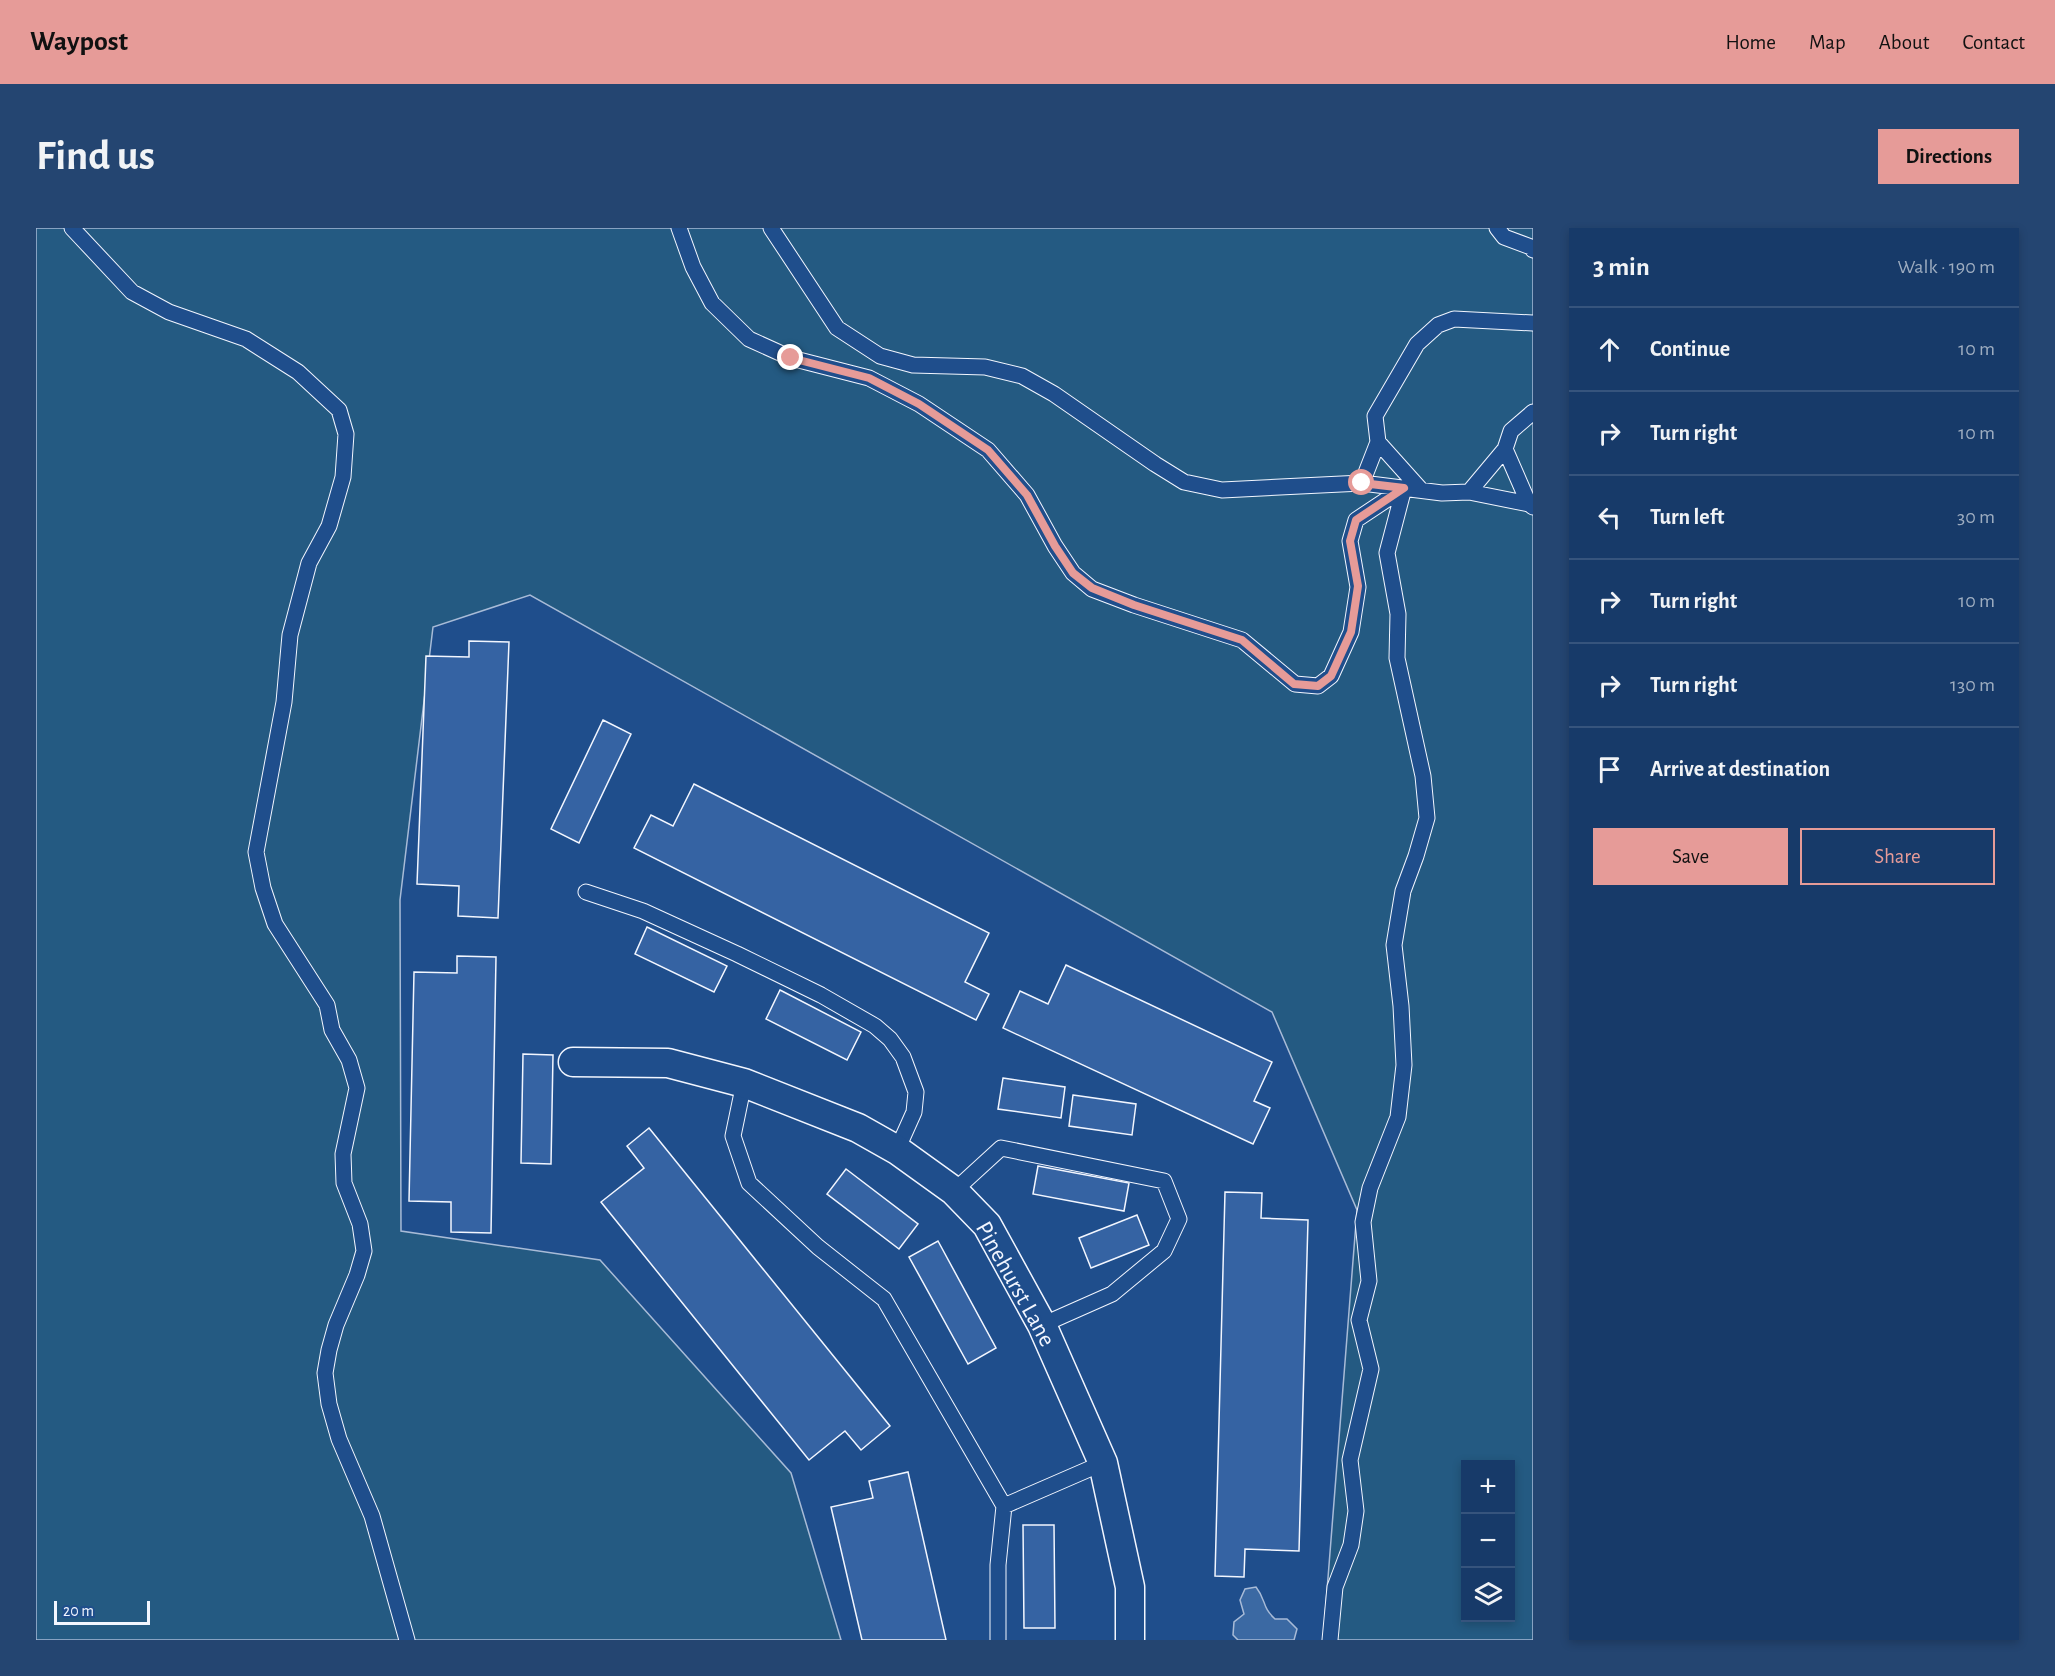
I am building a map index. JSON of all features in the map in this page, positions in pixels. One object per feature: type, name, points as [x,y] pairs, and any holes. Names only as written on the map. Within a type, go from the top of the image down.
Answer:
[{"type":"street","name":"Pinehurst Lane","points":[[573,1062],[668,1063],[744,1083],[858,1128],[897,1150],[954,1191],[987,1225],[1042,1325],[1103,1463],[1130,1587],[1130,1640]]},
{"type":"lane","points":[[72,228],[132,292],[169,312],[246,339],[298,372],[339,410],[346,434],[343,477],[329,526],[309,563],[290,635],[284,702],[256,852],[263,888],[275,924],[327,1005],[332,1030],[349,1060],[357,1088],[343,1154],[344,1183],[360,1224],[364,1251],[357,1275],[336,1325],[325,1373],[329,1404],[339,1439],[372,1516],[407,1640]]},
{"type":"lane","points":[[679,228],[693,267],[712,303],[749,339],[791,358],[869,378],[919,404],[988,450],[1027,495],[1073,573],[1092,588],[1134,605],[1242,640],[1294,684],[1318,686],[1331,676],[1351,632],[1358,586],[1350,541],[1356,520],[1404,488]]},
{"type":"lane","points":[[771,228],[837,328],[880,356],[913,365],[985,367],[1022,376],[1054,394],[1184,482],[1222,490],[1362,483],[1442,493],[1469,492],[1531,506]]},
{"type":"lane","points":[[1497,228],[1504,237],[1531,247],[1533,250]]},
{"type":"lane","points":[[1362,483],[1378,442],[1376,416],[1417,344],[1438,325],[1454,319],[1530,321]]},
{"type":"lane","points":[[1469,492],[1505,449],[1511,431],[1533,412]]},
{"type":"lane","points":[[1378,442],[1421,490]]},
{"type":"lane","points":[[1505,449],[1531,506]]},
{"type":"lane","points":[[1330,1640],[1335,1587],[1352,1545],[1356,1511],[1350,1460],[1371,1369],[1359,1320],[1369,1281],[1363,1222],[1370,1188],[1398,1117],[1404,1065],[1401,1005],[1394,945],[1403,891],[1427,818],[1423,776],[1397,658],[1398,614],[1387,553],[1404,488]]},
{"type":"lane","points":[[586,892],[643,911],[716,944],[820,995],[875,1026],[890,1039],[903,1057],[916,1092],[914,1112],[897,1150]]},
{"type":"lane","points":[[744,1083],[733,1136],[749,1183],[818,1247],[884,1299],[1004,1506],[998,1565],[998,1640]]},
{"type":"lane","points":[[954,1191],[1001,1148],[1164,1181],[1179,1219],[1164,1251],[1113,1294],[1042,1325]]},
{"type":"lane","points":[[1004,1506],[1103,1463]]},
{"type":"shaded area","points":[[36,228],[1533,228],[1533,1640],[1331,1640],[1325,1616],[1357,1210],[1272,1012],[530,595],[433,627],[400,900],[401,1231],[600,1260],[791,1473],[841,1640],[36,1640]]},
{"type":"shaded area","points":[[1256,1587],[1275,1619],[1287,1619],[1297,1629],[1294,1640],[1238,1640],[1233,1635],[1234,1622],[1244,1614],[1240,1600],[1245,1589]]},
{"type":"building","points":[[469,641],[509,642],[498,918],[458,916],[459,886],[417,884],[426,656],[469,657]]},
{"type":"building","points":[[603,720],[631,734],[579,843],[551,829]]},
{"type":"building","points":[[694,784],[989,933],[965,982],[989,994],[976,1020],[634,848],[651,815],[673,826]]},
{"type":"building","points":[[647,927],[727,966],[714,992],[635,954]]},
{"type":"building","points":[[457,956],[496,957],[491,1233],[451,1232],[451,1202],[409,1201],[414,972],[457,973]]},
{"type":"building","points":[[1066,965],[1272,1062],[1254,1101],[1270,1108],[1253,1144],[1003,1028],[1020,991],[1048,1004]]},
{"type":"building","points":[[780,990],[861,1032],[847,1060],[766,1019]]},
{"type":"building","points":[[523,1054],[553,1055],[551,1164],[521,1163]]},
{"type":"building","points":[[1003,1078],[1065,1087],[1061,1118],[998,1109]]},
{"type":"building","points":[[1073,1095],[1136,1104],[1132,1135],[1069,1126]]},
{"type":"building","points":[[649,1128],[890,1426],[861,1450],[845,1431],[809,1460],[601,1202],[644,1168],[627,1146]]},
{"type":"building","points":[[1038,1166],[1129,1183],[1124,1211],[1033,1194]]},
{"type":"building","points":[[846,1169],[918,1224],[899,1249],[827,1194]]},
{"type":"building","points":[[1225,1192],[1262,1193],[1261,1218],[1308,1220],[1299,1551],[1245,1549],[1244,1577],[1215,1576]]},
{"type":"building","points":[[1137,1215],[1149,1245],[1091,1268],[1079,1238]]},
{"type":"building","points":[[938,1241],[996,1348],[968,1364],[909,1257]]},
{"type":"building","points":[[908,1472],[946,1640],[862,1640],[831,1507],[873,1498],[869,1481]]},
{"type":"building","points":[[1023,1525],[1054,1525],[1055,1628],[1024,1628]]},
{"type":"route","points":[[791,358],[869,378],[919,404],[988,450],[1027,495],[1073,573],[1092,588],[1134,605],[1242,640],[1294,684],[1318,686],[1331,676],[1351,632],[1358,586],[1350,541],[1356,520],[1404,488],[1362,483]]}]
